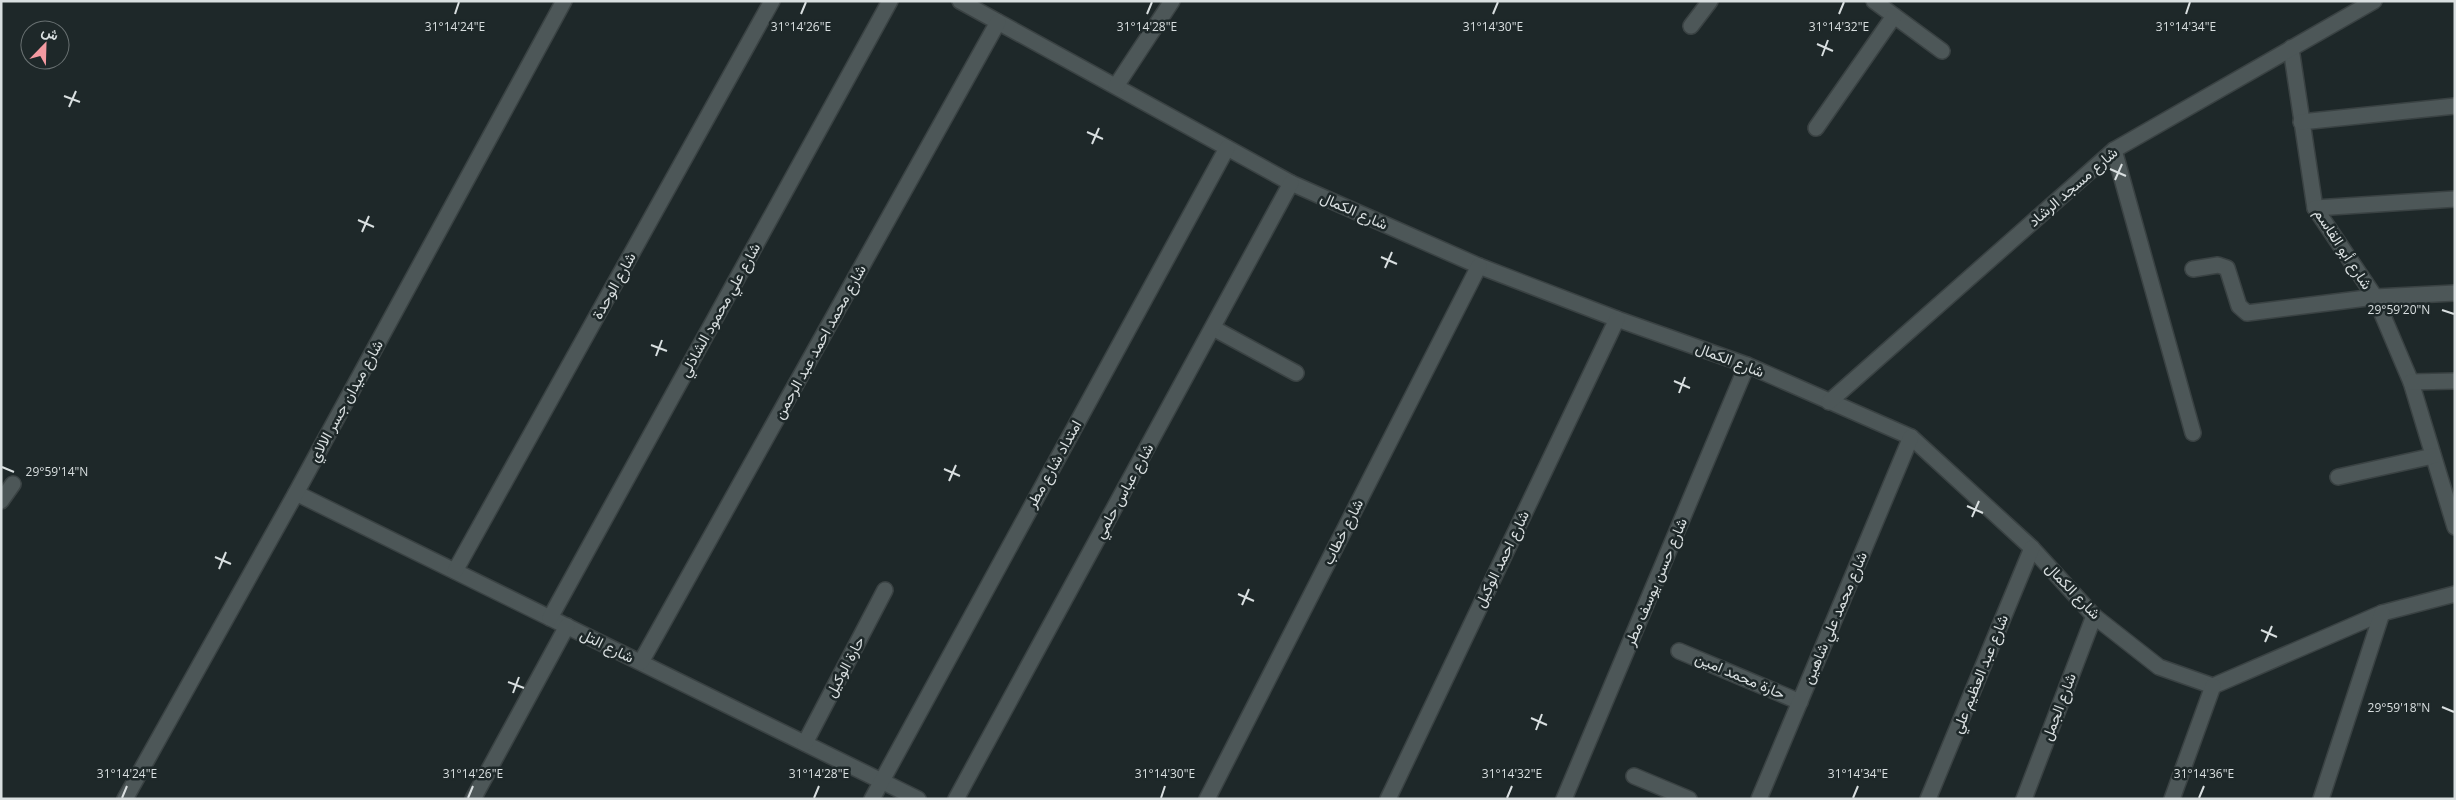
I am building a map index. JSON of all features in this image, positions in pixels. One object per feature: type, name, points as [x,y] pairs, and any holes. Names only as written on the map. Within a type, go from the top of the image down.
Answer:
[{"type":"street","name":"شارع ميدان جسر الالاي","points":[[125,799],[296,493],[564,1]]},
{"type":"street","name":"شارع الوحدة","points":[[455,572],[772,1]]},
{"type":"street","name":"شارع علي محمود الشاذلي","points":[[550,618],[890,1]]},
{"type":"street","name":"شارع الكمال","points":[[960,1],[1291,183],[1479,266],[1617,319],[1747,365],[1911,437],[2032,548],[2094,616],[2159,667],[2213,686]]},
{"type":"street","points":[[1116,86],[1172,1]]},
{"type":"street","points":[[1691,26],[1710,1]]},
{"type":"street","points":[[1874,1],[1942,51]]},
{"type":"street","name":"شارع مسجد الرشاد","points":[[1829,402],[2114,150],[2374,1]]},
{"type":"street","points":[[1816,128],[1894,16]]},
{"type":"street","name":"شارع محمد احمد عبد الرحمن","points":[[641,662],[998,22]]},
{"type":"street","name":"شارع أبو القاسم","points":[[2291,48],[2314,208],[2375,297],[2411,382],[2455,527]]},
{"type":"street","points":[[2301,122],[2455,106]]},
{"type":"street","name":"امتداد شارع مطر","points":[[872,799],[1227,148]]},
{"type":"street","points":[[2114,150],[2193,433]]},
{"type":"street","name":"شارع عباس حلمي","points":[[956,799],[1214,328],[1291,183]]},
{"type":"street","points":[[2314,208],[2455,199]]},
{"type":"street","points":[[2193,269],[2218,265],[2227,268],[2239,306],[2247,314],[2375,297],[2455,293]]},
{"type":"street","name":"شارع خطاب","points":[[1207,799],[1479,266]]},
{"type":"street","name":"شارع احمد الوكيل","points":[[1388,799],[1617,319]]},
{"type":"street","points":[[1214,328],[1296,374]]},
{"type":"street","name":"شارع حسن يوسف مطر","points":[[1564,799],[1747,365]]},
{"type":"street","points":[[2411,382],[2455,380]]},
{"type":"street","name":"شارع محمد علي شاهين","points":[[1759,799],[1911,437]]},
{"type":"street","points":[[2338,477],[2433,456]]},
{"type":"street","points":[[1,501],[12,484]]},
{"type":"street","name":"شارع التل","points":[[296,493],[918,799]]},
{"type":"street","name":"شارع عبد العظيم علي","points":[[1928,799],[2032,548]]},
{"type":"street","name":"حارة الوكيل","points":[[805,743],[885,590]]},
{"type":"street","points":[[2172,799],[2213,686],[2382,614],[2455,594]]},
{"type":"street","points":[[2321,799],[2382,614]]},
{"type":"street","name":"شارع الجمل","points":[[2024,799],[2094,616]]},
{"type":"street","points":[[473,799],[567,626]]},
{"type":"street","name":"حارة محمد امين","points":[[1679,651],[1800,702]]},
{"type":"street","points":[[1634,776],[1689,799]]}]
